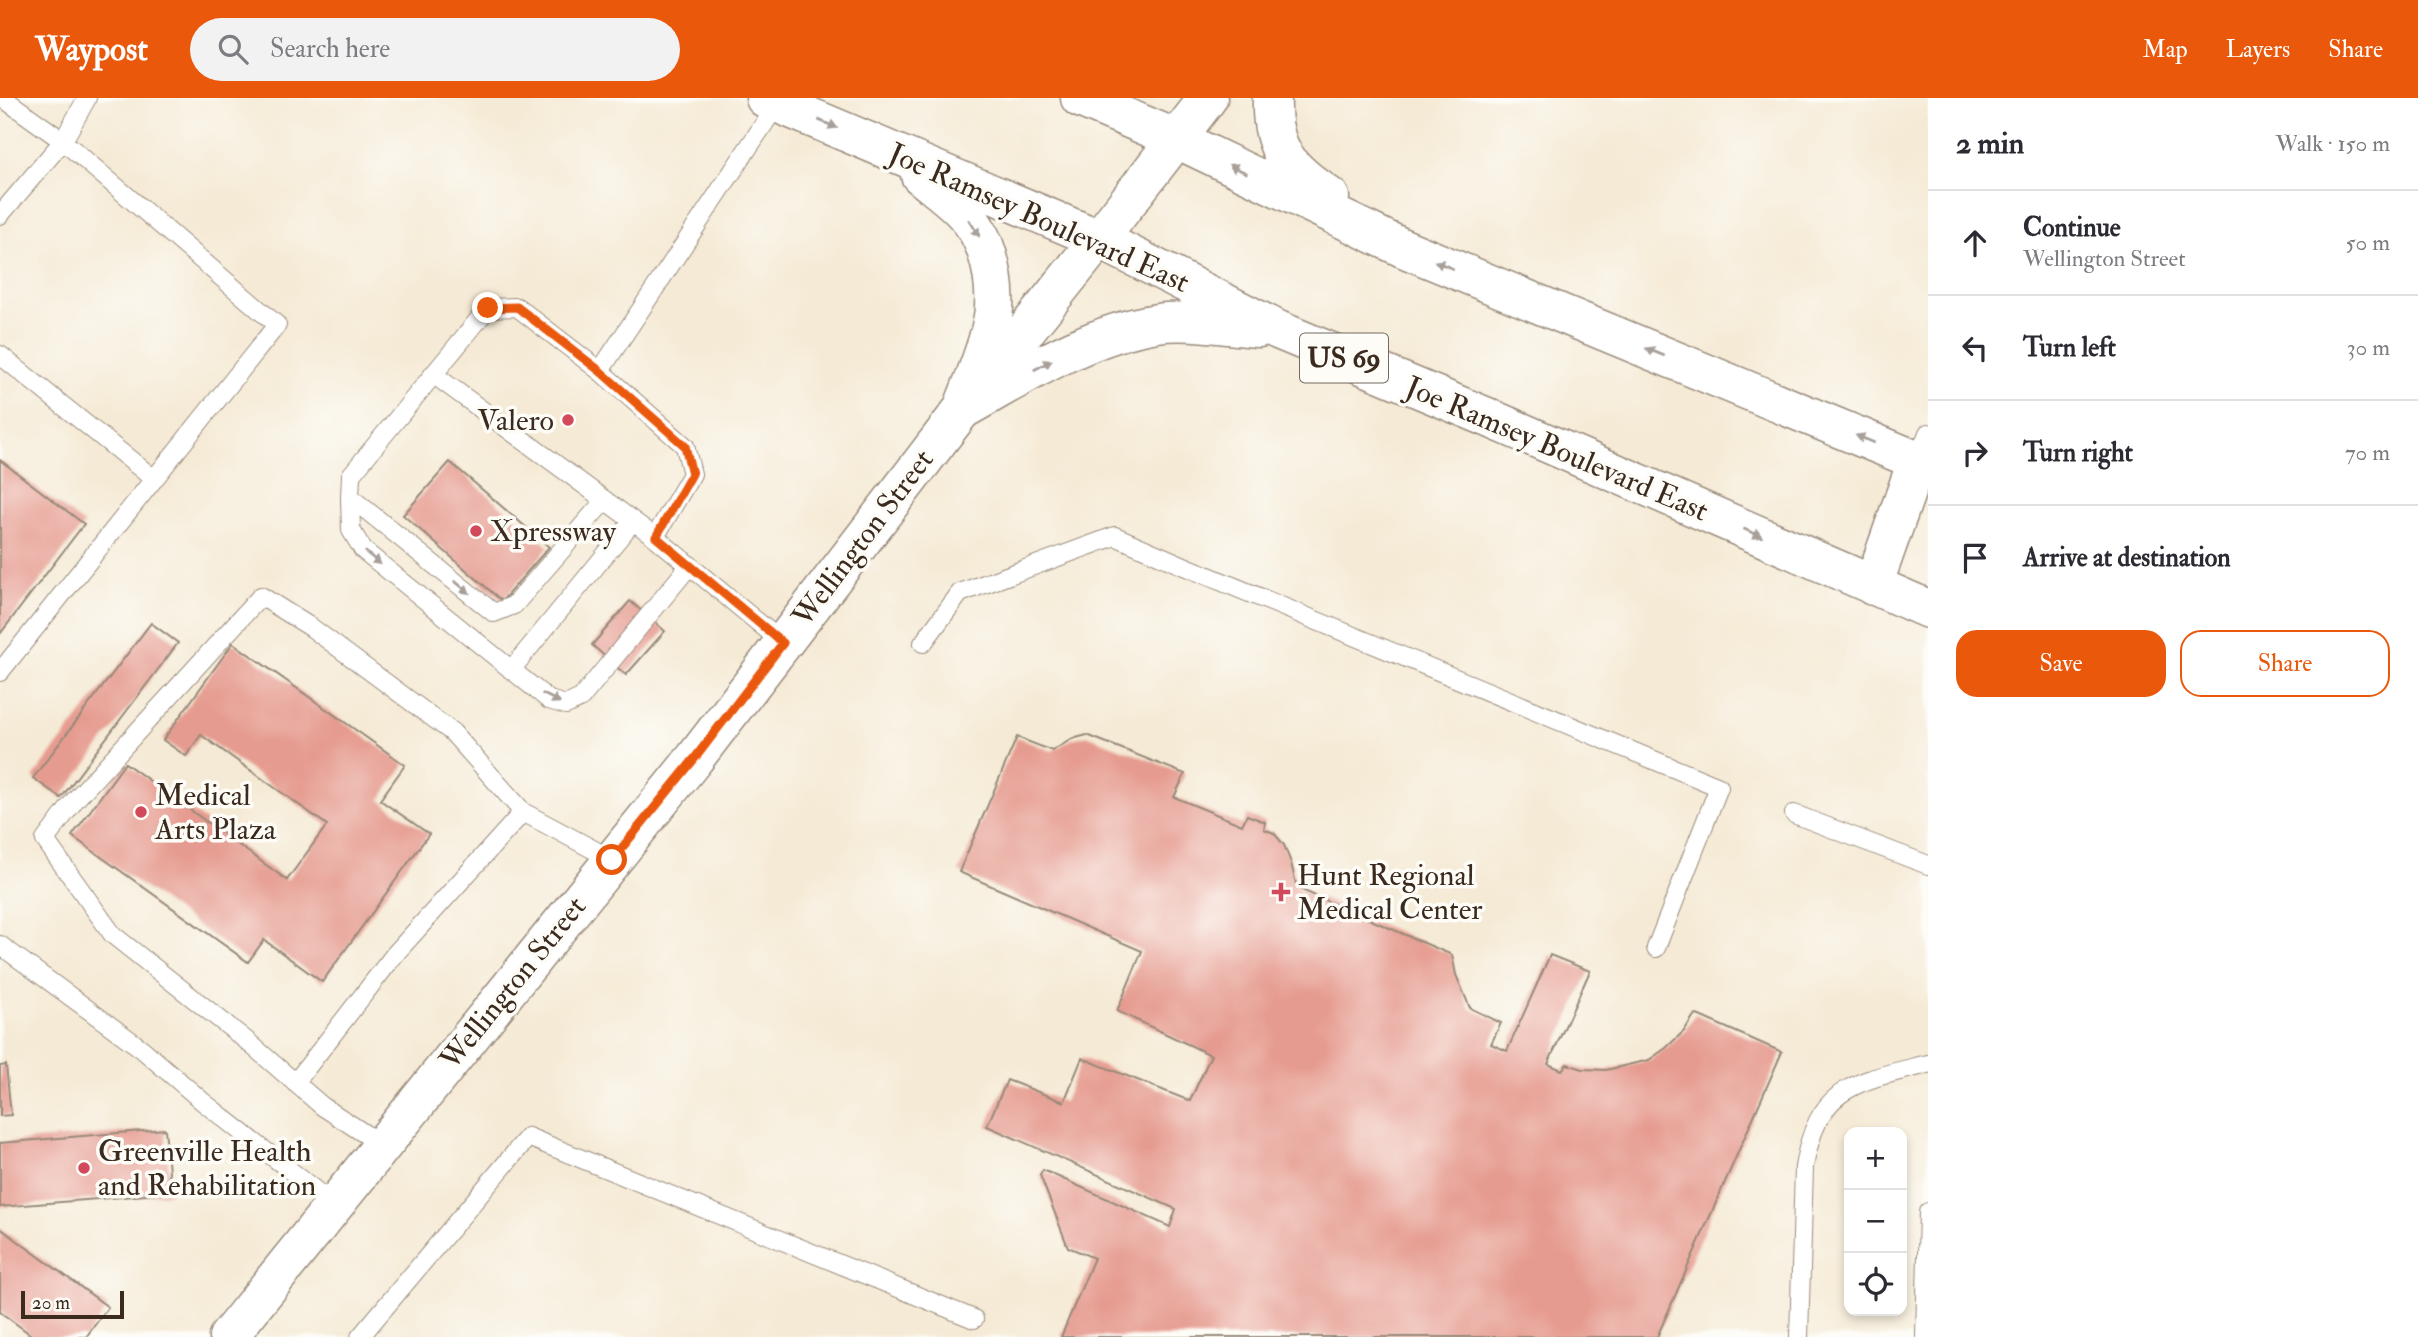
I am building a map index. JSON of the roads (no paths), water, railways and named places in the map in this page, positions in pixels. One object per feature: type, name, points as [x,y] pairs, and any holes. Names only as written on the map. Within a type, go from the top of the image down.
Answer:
[{"type":"main road","points":[[1080,98],[1177,139],[1403,248],[1924,453],[1873,586]]},
{"type":"main road","name":"Wellington Street","points":[[228,1337],[695,758],[962,410],[1208,98]]},
{"type":"main road","points":[[1272,98],[1271,122],[1281,153],[1304,179],[1403,248]]},
{"type":"main road","name":"Joe Ramsey Boulevard East","points":[[771,101],[1099,239],[1278,330],[1487,417],[1928,609]]},
{"type":"main road","points":[[888,149],[959,207],[975,227],[988,254],[993,300],[992,326],[962,410]]},
{"type":"main road","points":[[962,410],[1051,361],[1108,335],[1159,323],[1278,330]]},
{"type":"lane","points":[[0,672],[277,325],[63,141],[3,98]]},
{"type":"lane","points":[[0,215],[63,141],[87,98]]},
{"type":"lane","points":[[600,371],[771,101]]},
{"type":"lane","points":[[656,537],[692,474],[685,446],[600,371],[517,307],[488,308],[351,475],[351,530],[363,550],[550,700],[566,705],[581,698],[690,565]]},
{"type":"lane","points":[[0,355],[154,480]]},
{"type":"lane","points":[[433,373],[656,537],[783,643]]},
{"type":"lane","points":[[349,497],[494,613],[514,605],[605,500]]},
{"type":"lane","points":[[511,670],[633,521]]},
{"type":"lane","points":[[923,643],[960,593],[1115,536],[1719,787],[1656,948]]},
{"type":"lane","points":[[382,1145],[322,1106],[247,1041],[113,935],[45,840],[75,800],[261,596],[312,628],[452,732],[523,811],[612,860]]},
{"type":"lane","points":[[295,1083],[395,954],[523,811]]},
{"type":"lane","points":[[1794,814],[1928,865]]},
{"type":"lane","points":[[0,945],[142,1049],[202,1101],[334,1205]]},
{"type":"lane","points":[[1799,1337],[1804,1167],[1815,1124],[1833,1100],[1858,1082],[1928,1064]]},
{"type":"lane","points":[[360,1337],[528,1137],[974,1319]]},
{"type":"lane","points":[[1925,1337],[1928,1212]]},
{"type":"place","name":"Valero","points":[[568,420]]},
{"type":"place","name":"Xpressway","points":[[476,531]]},
{"type":"place","name":"Medical Arts Plaza","points":[[141,812]]},
{"type":"place","name":"Hunt Regional Medical Center","points":[[1281,892]]},
{"type":"place","name":"Greenville Health and Rehabilitation","points":[[84,1168]]}]
